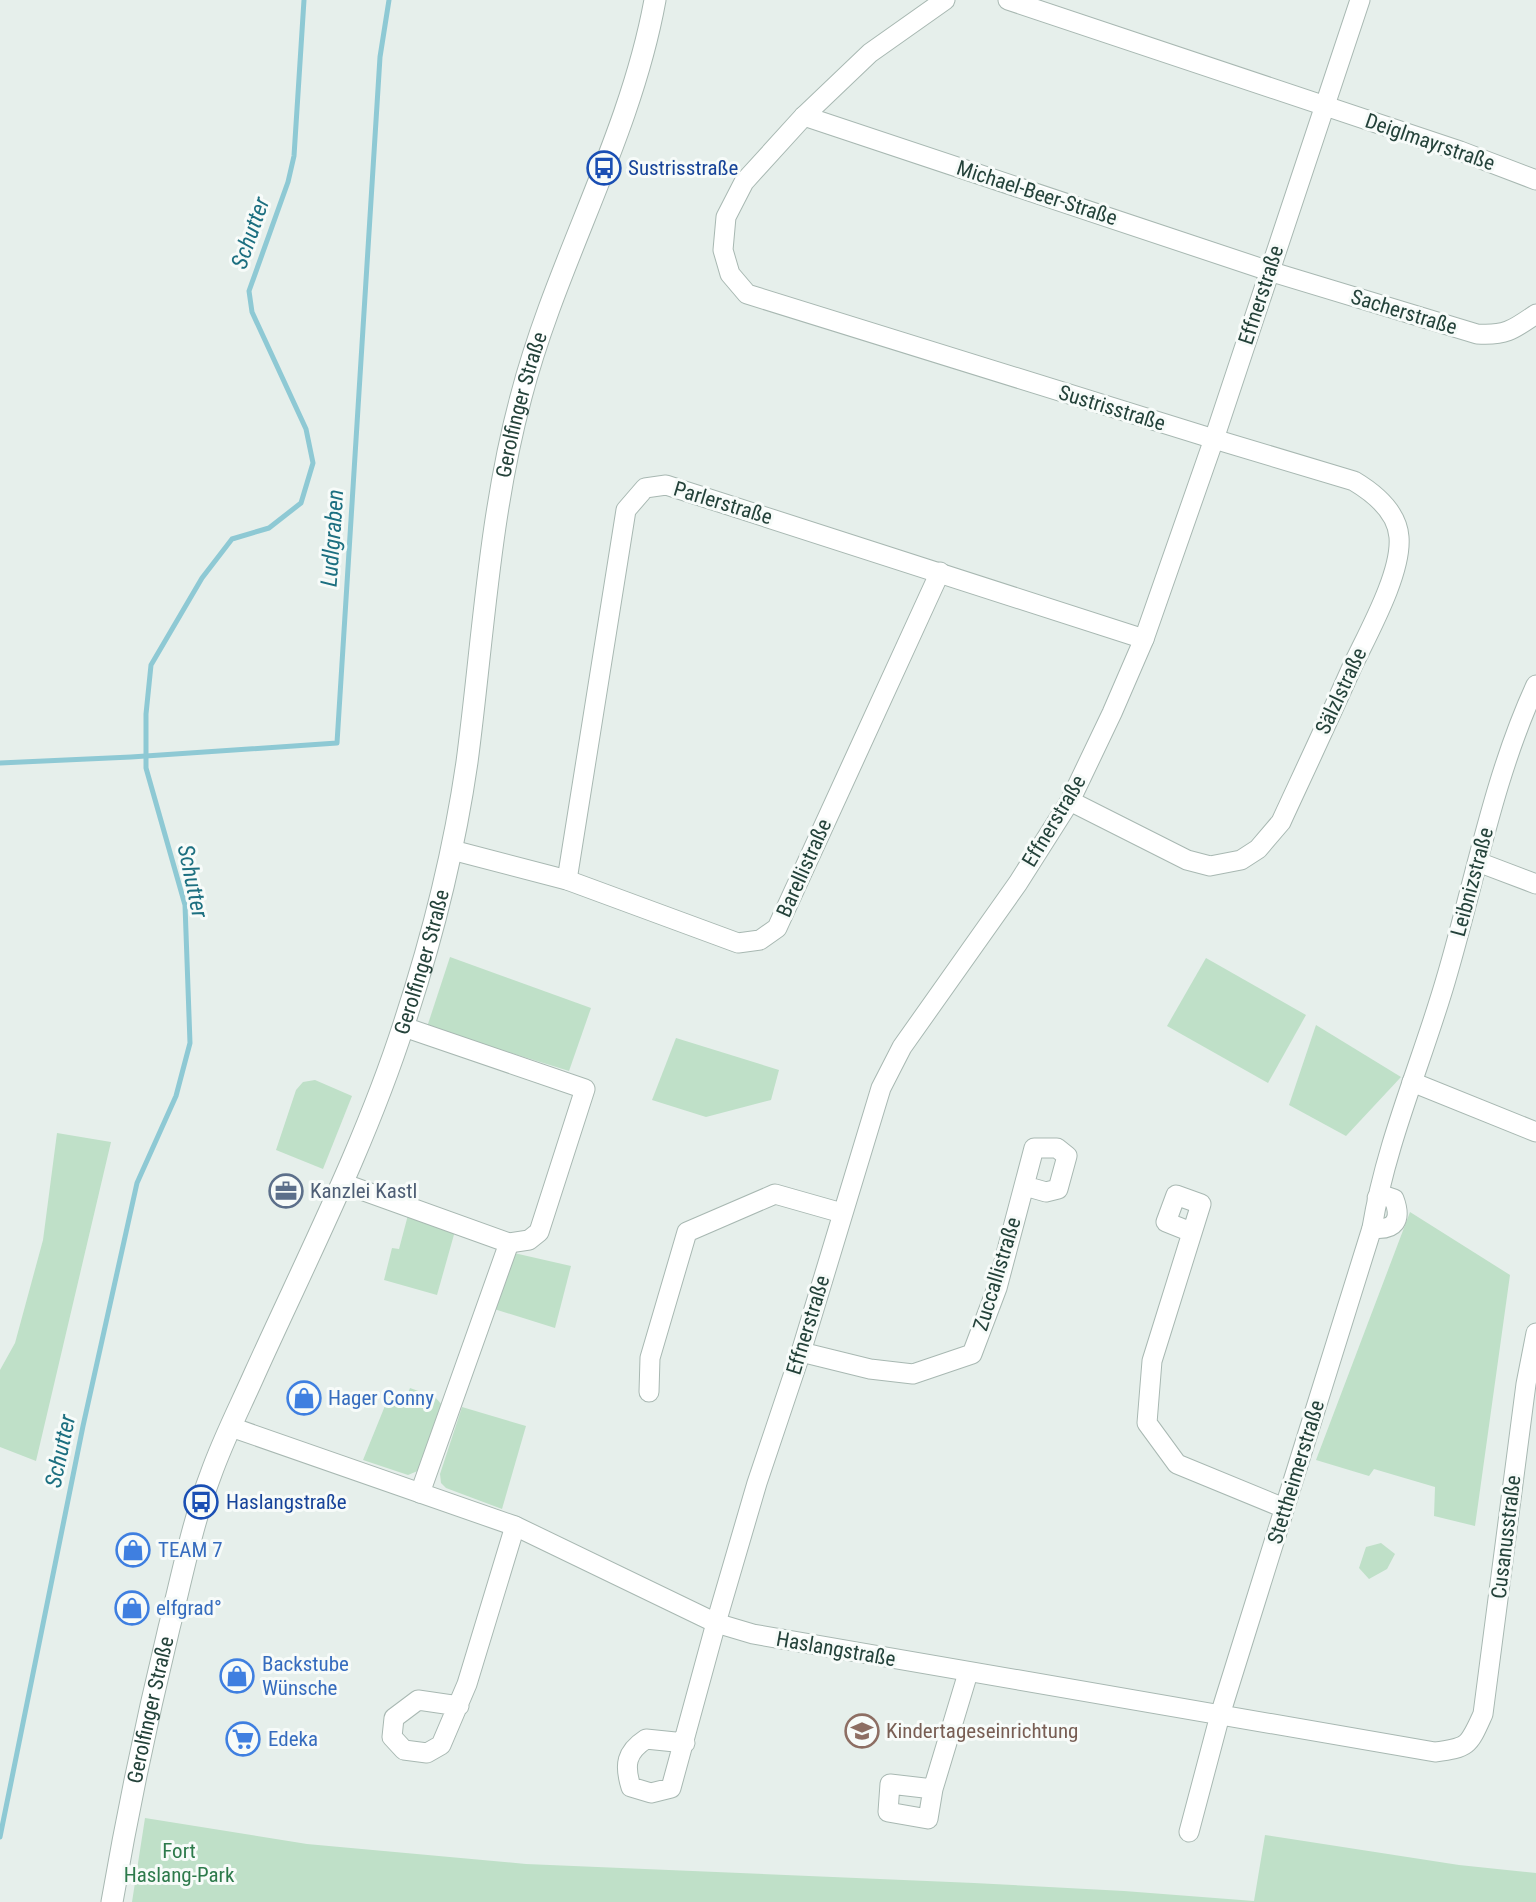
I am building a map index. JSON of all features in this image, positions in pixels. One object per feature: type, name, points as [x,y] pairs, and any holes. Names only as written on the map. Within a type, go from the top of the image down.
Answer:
[{"type":"street","name":"Gerolfinger Straße","points":[[112,1902],[130,1801],[190,1544],[211,1472],[342,1183],[404,1027],[431,940],[452,850],[466,769],[496,515],[521,397],[538,341],[648,42],[655,0]]},
{"type":"street","name":"Sustrisstraße","points":[[945,0],[870,52],[804,116],[744,182],[726,217],[723,250],[730,274],[747,294],[1214,439]]},
{"type":"street","points":[[1009,0],[1324,105]]},
{"type":"street","name":"Effnerstraße","points":[[685,1743],[716,1623],[757,1483],[881,1088],[902,1047],[1018,883],[1044,838],[1070,801],[1144,639],[1214,439],[1360,0]]},
{"type":"street","name":"Deiglmayrstraße","points":[[1324,105],[1536,180]]},
{"type":"street","name":"Michael-Beer-Straße","points":[[804,116],[1269,271]]},
{"type":"street","name":"Sacherstraße","points":[[1269,271],[1477,334],[1496,335],[1511,331],[1536,314]]},
{"type":"street","name":"Sälzlstraße","points":[[1070,801],[1187,860],[1210,866],[1241,860],[1263,847],[1281,822],[1385,596],[1398,555],[1399,536],[1393,516],[1373,492],[1354,481],[1214,439]]},
{"type":"street","name":"Parlerstraße","points":[[567,880],[626,510],[645,488],[666,485],[1144,639]]},
{"type":"street","name":"Barellistraße","points":[[452,850],[567,880],[738,943],[760,940],[777,928],[940,572]]},
{"type":"street","name":"Leibnizstraße","points":[[1412,1082],[1446,981],[1496,790],[1536,685]]},
{"type":"street","points":[[1478,862],[1536,884]]},
{"type":"street","points":[[342,1183],[509,1243],[530,1240],[539,1232],[585,1089],[404,1027]]},
{"type":"street","points":[[1412,1082],[1536,1132]]},
{"type":"street","name":"Stettheimerstraße","points":[[1189,1832],[1220,1716],[1372,1228],[1384,1230],[1391,1227],[1397,1219],[1398,1210],[1394,1199],[1385,1196],[1377,1198],[1412,1082]]},
{"type":"street","name":"Zuccallistraße","points":[[800,1352],[870,1368],[913,1374],[972,1354],[997,1288],[1025,1186]]},
{"type":"street","points":[[649,1392],[650,1358],[687,1232],[775,1194],[842,1213]]},
{"type":"street","points":[[1191,1232],[1152,1361],[1147,1423],[1178,1464],[1284,1508]]},
{"type":"street","points":[[420,1493],[509,1243]]},
{"type":"street","name":"Cusanusstraße","points":[[1471,1740],[1483,1714],[1523,1408],[1536,1333]]},
{"type":"street","name":"Haslangstraße","points":[[231,1427],[515,1525],[716,1623],[753,1634],[1435,1752],[1459,1749],[1471,1740]]},
{"type":"street","points":[[459,1706],[515,1525]]},
{"type":"street","points":[[933,1789],[968,1673]]},
{"type":"green space","points":[[450,957],[591,1008],[569,1071],[427,1027]]},
{"type":"green space","points":[[1206,958],[1306,1015],[1268,1083],[1167,1026]]},
{"type":"green space","points":[[1316,1025],[1401,1077],[1346,1136],[1289,1105]]},
{"type":"green space","points":[[676,1038],[779,1070],[771,1100],[706,1117],[652,1100]]},
{"type":"green space","points":[[315,1080],[352,1096],[323,1169],[276,1150],[296,1090],[303,1082]]},
{"type":"green space","points":[[57,1133],[111,1142],[36,1461],[0,1447],[0,1370],[15,1343],[43,1240]]},
{"type":"green space","points":[[1410,1212],[1510,1275],[1475,1526],[1434,1516],[1435,1487],[1374,1469],[1369,1476],[1316,1460]]},
{"type":"green space","points":[[408,1215],[455,1231],[437,1295],[384,1280],[392,1248],[399,1249]]},
{"type":"green space","points":[[514,1253],[571,1266],[555,1328],[494,1309]]},
{"type":"green space","points":[[410,1388],[435,1397],[442,1405],[420,1470],[408,1475],[363,1460],[391,1391],[407,1396]]},
{"type":"green space","points":[[462,1407],[526,1426],[502,1509],[446,1488],[441,1483],[440,1474]]},
{"type":"green space","points":[[1381,1543],[1395,1554],[1387,1569],[1369,1579],[1359,1568],[1366,1547]]},
{"type":"green space","name":"Fort Haslang-Park","points":[[145,1818],[307,1844],[526,1864],[974,1883],[1254,1901],[1265,1835],[1459,1865],[1536,1873],[1536,1902],[132,1902]]},
{"type":"waterway","name":"Schutter","points":[[0,1837],[83,1426],[137,1183],[176,1096],[190,1043],[185,905],[146,768],[146,714],[151,665],[202,578],[232,539],[269,528],[301,503],[313,463],[306,429],[252,312],[249,291],[288,182],[294,156],[304,0]]},
{"type":"waterway","name":"Ludlgraben","points":[[0,763],[337,743],[380,57],[389,0]]},
{"type":"place","name":"Sustrisstraße","points":[[604,168]]},
{"type":"place","name":"Kanzlei Kastl","points":[[286,1191]]},
{"type":"place","name":"Hager Conny","points":[[304,1398]]},
{"type":"place","name":"Haslangstraße","points":[[201,1502]]},
{"type":"place","name":"TEAM 7","points":[[133,1550]]},
{"type":"place","name":"elfgrad°","points":[[132,1608]]},
{"type":"place","name":"Backstube Wünsche","points":[[237,1676]]},
{"type":"place","name":"Kindertageseinrichtung","points":[[862,1731]]},
{"type":"place","name":"Edeka","points":[[243,1739]]}]
